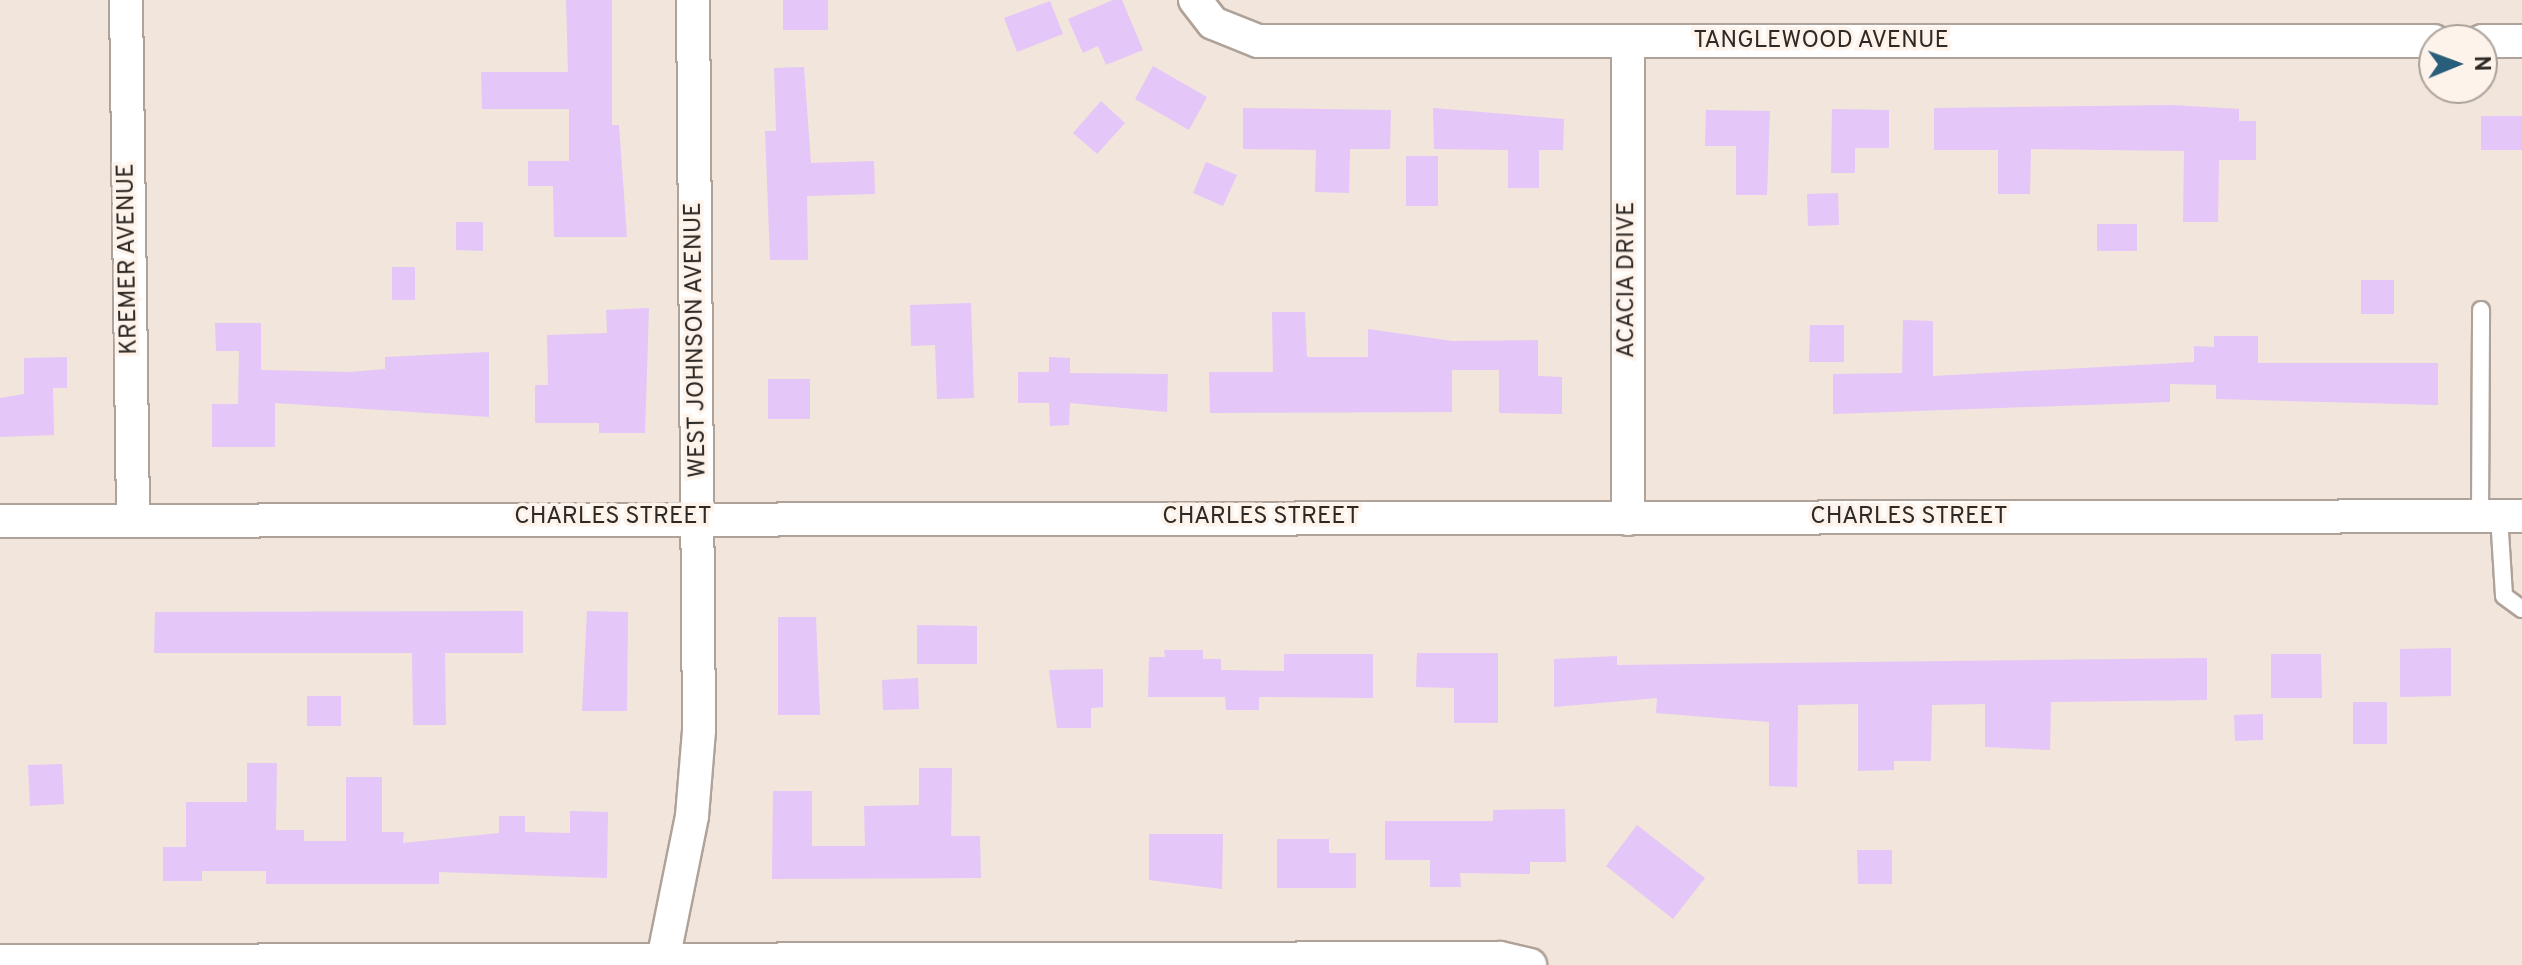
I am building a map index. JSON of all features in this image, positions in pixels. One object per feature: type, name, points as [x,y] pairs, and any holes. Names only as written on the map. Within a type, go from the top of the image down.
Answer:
[{"type":"street","name":"KREMER AVENUE","points":[[126,0],[133,517]]},
{"type":"street","name":"WEST JOHNSON AVENUE","points":[[663,961],[692,816],[699,730],[693,0]]},
{"type":"street","name":"TANGLEWOOD AVENUE","points":[[1204,12],[1258,41],[2418,41]]},
{"type":"street","points":[[2498,41],[2522,41]]},
{"type":"street","name":"ACACIA DRIVE","points":[[1628,42],[1628,519]]},
{"type":"street","name":"CHARLES STREET","points":[[0,521],[133,517],[1628,519],[2501,516]]},
{"type":"street","points":[[0,961],[1515,961]]},
{"type":"lane","points":[[2481,310],[2501,516],[2504,596],[2522,609]]},
{"type":"building","points":[[566,0],[612,0],[612,125],[619,125],[627,237],[554,237],[553,186],[528,186],[528,161],[569,161],[569,109],[482,109],[481,72],[568,72]]},
{"type":"building","points":[[783,0],[828,0],[828,30],[783,30]]},
{"type":"building","points":[[1113,0],[1122,0],[1143,50],[1106,65],[1098,46],[1083,53],[1068,19]]},
{"type":"building","points":[[1050,1],[1063,34],[1017,52],[1004,18]]},
{"type":"building","points":[[1153,66],[1207,97],[1189,130],[1135,99]]},
{"type":"building","points":[[804,67],[811,163],[874,161],[875,194],[807,196],[808,260],[770,260],[765,131],[776,131],[774,68]]},
{"type":"building","points":[[1101,101],[1125,123],[1097,154],[1073,133]]},
{"type":"building","points":[[2173,105],[2239,109],[2239,121],[2256,121],[2256,160],[2219,160],[2218,222],[2183,222],[2184,151],[2031,149],[2030,194],[1998,194],[1998,150],[1934,150],[1934,108]]},
{"type":"building","points":[[1243,108],[1391,110],[1390,149],[1350,149],[1349,193],[1315,192],[1316,150],[1243,149]]},
{"type":"building","points":[[1433,108],[1564,119],[1563,150],[1539,150],[1539,188],[1508,188],[1508,150],[1434,149]]},
{"type":"building","points":[[1832,109],[1889,110],[1889,148],[1855,148],[1855,173],[1831,173]]},
{"type":"building","points":[[1706,110],[1770,111],[1767,195],[1736,195],[1736,146],[1705,146]]},
{"type":"building","points":[[2481,116],[2522,116],[2522,150],[2481,150]]},
{"type":"building","points":[[1406,156],[1438,156],[1438,206],[1406,206]]},
{"type":"building","points":[[1206,162],[1237,175],[1223,206],[1193,193]]},
{"type":"building","points":[[1838,193],[1839,225],[1808,226],[1807,194]]},
{"type":"building","points":[[456,222],[483,222],[483,251],[456,250]]},
{"type":"building","points":[[2097,224],[2137,224],[2137,251],[2097,251]]},
{"type":"building","points":[[392,267],[415,267],[415,300],[392,300]]},
{"type":"building","points":[[2361,280],[2394,280],[2394,314],[2361,314]]},
{"type":"building","points":[[971,303],[974,398],[937,399],[935,345],[911,346],[910,305]]},
{"type":"building","points":[[649,308],[645,433],[599,433],[599,423],[535,423],[535,385],[548,385],[547,335],[607,333],[606,310]]},
{"type":"building","points":[[1272,312],[1305,312],[1307,357],[1368,357],[1368,329],[1452,341],[1538,340],[1538,376],[1562,377],[1562,414],[1499,413],[1499,370],[1452,370],[1452,412],[1210,413],[1209,372],[1273,372]]},
{"type":"building","points":[[1903,320],[1933,321],[1933,376],[2194,362],[2194,346],[2214,347],[2214,336],[2258,336],[2258,363],[2438,363],[2438,405],[2216,399],[2216,385],[2170,384],[2170,402],[1833,414],[1833,374],[1902,373]]},
{"type":"building","points":[[215,323],[261,323],[261,370],[350,372],[385,369],[385,357],[489,352],[489,417],[275,403],[275,447],[212,447],[212,404],[238,404],[239,351],[216,351]]},
{"type":"building","points":[[1810,325],[1844,325],[1844,362],[1809,362]]},
{"type":"building","points":[[67,357],[67,388],[53,388],[54,435],[0,437],[0,398],[24,394],[24,358]]},
{"type":"building","points":[[1049,357],[1070,358],[1070,373],[1168,374],[1167,412],[1070,403],[1069,425],[1050,426],[1049,403],[1018,403],[1018,372],[1049,372]]},
{"type":"building","points":[[768,379],[810,379],[810,419],[768,419]]},
{"type":"building","points":[[523,611],[523,653],[445,653],[446,725],[413,725],[412,653],[154,653],[155,612]]},
{"type":"building","points":[[587,611],[628,612],[627,711],[582,711]]},
{"type":"building","points":[[778,617],[816,617],[820,715],[778,715]]},
{"type":"building","points":[[917,625],[977,626],[977,664],[917,664]]},
{"type":"building","points":[[2451,648],[2451,696],[2400,697],[2400,649]]},
{"type":"building","points":[[1164,650],[1203,650],[1203,659],[1221,659],[1221,670],[1284,671],[1284,654],[1373,654],[1373,698],[1259,697],[1259,710],[1226,710],[1225,697],[1148,697],[1149,657],[1165,657]]},
{"type":"building","points":[[1417,653],[1498,653],[1498,723],[1454,723],[1454,688],[1416,687]]},
{"type":"building","points":[[2271,654],[2321,654],[2322,698],[2271,698]]},
{"type":"building","points":[[1617,656],[1617,665],[2207,658],[2207,700],[2051,702],[2050,750],[1985,747],[1985,704],[1932,705],[1931,761],[1894,761],[1894,770],[1858,771],[1858,704],[1798,705],[1797,787],[1769,786],[1769,722],[1656,713],[1657,698],[1554,707],[1554,659]]},
{"type":"building","points":[[1103,669],[1103,707],[1091,708],[1091,728],[1057,728],[1049,670]]},
{"type":"building","points":[[918,678],[919,709],[883,710],[882,680]]},
{"type":"building","points":[[307,696],[341,696],[341,726],[307,726]]},
{"type":"building","points":[[2353,702],[2387,702],[2387,744],[2353,744]]},
{"type":"building","points":[[2263,714],[2263,740],[2235,741],[2234,715]]},
{"type":"building","points":[[247,763],[277,763],[276,830],[304,830],[304,841],[346,841],[346,777],[382,777],[382,832],[404,832],[403,843],[499,833],[499,816],[525,816],[525,832],[570,833],[570,811],[608,812],[607,878],[439,872],[439,884],[266,884],[266,871],[202,871],[202,881],[163,881],[163,847],[186,847],[186,802],[247,802]]},
{"type":"building","points":[[62,764],[64,804],[30,806],[28,765]]},
{"type":"building","points":[[919,768],[952,768],[951,836],[980,836],[981,878],[772,879],[773,791],[812,791],[812,846],[865,846],[864,806],[919,805]]},
{"type":"building","points":[[1565,809],[1566,862],[1530,862],[1530,874],[1460,873],[1461,887],[1430,887],[1430,860],[1385,860],[1385,821],[1493,821],[1493,810]]},
{"type":"building","points":[[1637,825],[1705,878],[1673,919],[1606,866]]},
{"type":"building","points":[[1149,834],[1223,834],[1222,889],[1149,880]]},
{"type":"building","points":[[1277,839],[1329,839],[1329,853],[1356,853],[1356,888],[1277,888]]},
{"type":"building","points":[[1857,850],[1892,850],[1892,884],[1858,884]]}]
